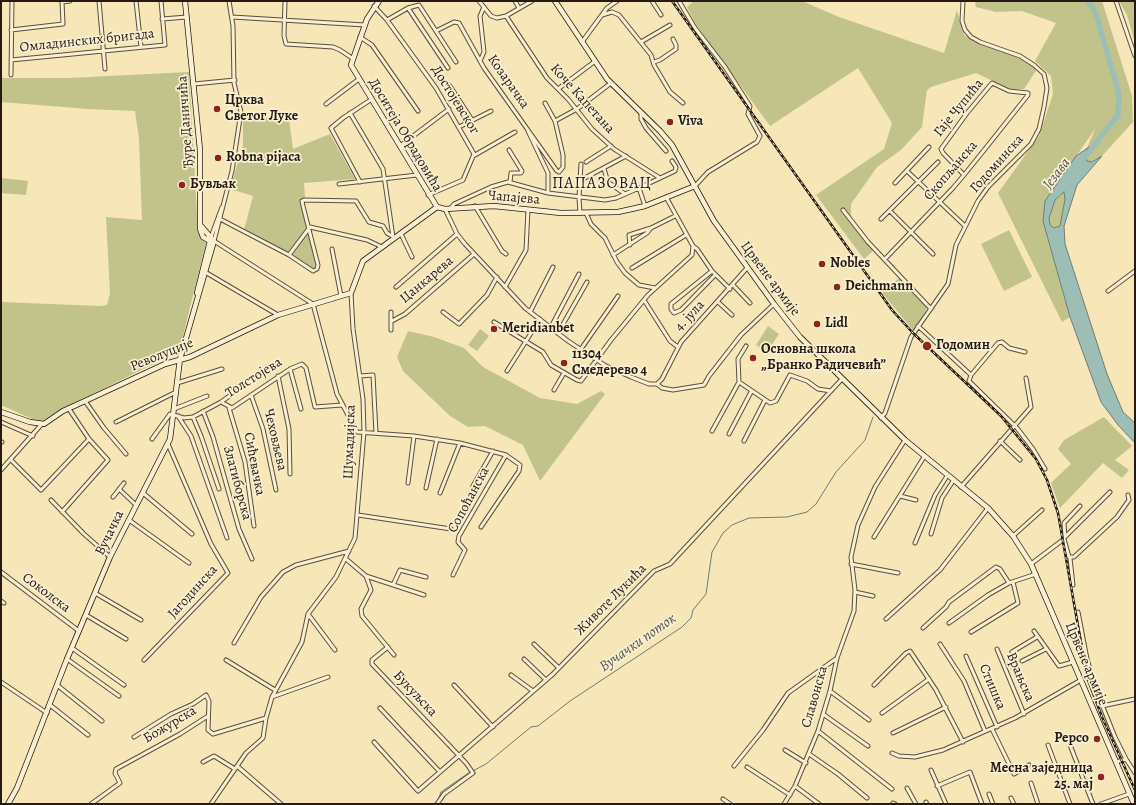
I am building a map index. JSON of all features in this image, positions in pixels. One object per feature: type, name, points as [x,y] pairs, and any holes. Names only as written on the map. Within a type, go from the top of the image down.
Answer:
[{"type":"street","points":[[11,75],[12,1]]},
{"type":"street","points":[[11,30],[63,24],[62,1],[70,1]]},
{"type":"street","points":[[98,1],[105,68]]},
{"type":"street","points":[[136,1],[140,47]]},
{"type":"street","points":[[161,1],[162,19],[187,17]]},
{"type":"street","name":"Ђуре Даничића","points":[[185,1],[200,150],[202,234],[212,240]]},
{"type":"street","name":"Вучачка","points":[[8,804],[15,794],[67,659],[110,557],[168,444],[175,413],[180,359],[205,272],[212,240],[220,219],[238,144],[241,112],[235,80],[232,17],[229,1]]},
{"type":"street","points":[[286,1],[284,40],[286,44],[333,47],[352,58],[365,25],[378,1]]},
{"type":"street","points":[[479,1],[494,18],[506,16],[532,1]]},
{"type":"street","points":[[515,1],[519,8]]},
{"type":"street","name":"Црвене армије","points":[[554,1],[594,62],[611,83],[672,145],[714,221],[774,304],[800,337],[881,418],[924,457],[988,508],[1013,536],[1036,574],[1134,804]]},
{"type":"street","points":[[609,1],[611,5]]},
{"type":"street","points":[[581,43],[602,15],[617,1]]},
{"type":"street","points":[[652,1],[661,15]]},
{"type":"street","points":[[679,1],[695,28],[725,67],[750,106],[748,114],[760,136],[757,142],[708,172],[695,186]]},
{"type":"street","name":"Годоминска","points":[[881,418],[885,413],[912,337],[918,326],[948,284],[955,251],[965,226],[985,190],[1028,148],[1035,138],[1042,120],[1047,88],[1044,74],[1034,65],[1013,53],[980,42],[968,33],[962,21],[963,1]]},
{"type":"street","points":[[1116,1],[1135,56]]},
{"type":"street","points":[[387,20],[408,8],[419,5],[456,62]]},
{"type":"street","name":"Достојевског","points":[[374,6],[387,20],[449,109],[475,155],[463,180],[428,195]]},
{"type":"street","points":[[480,61],[484,52],[480,16],[484,7]]},
{"type":"street","points":[[408,8],[448,68]]},
{"type":"street","points":[[602,15],[612,12],[620,15],[651,55],[654,65],[670,92],[683,103]]},
{"type":"street","name":"Коче Капетана","points":[[506,16],[543,72],[577,109],[592,129],[611,146],[660,178]]},
{"type":"street","points":[[232,17],[365,25]]},
{"type":"street","name":"Омладинских бригада","points":[[11,60],[165,45],[162,19]]},
{"type":"street","name":"Козарачка","points":[[436,31],[458,22],[480,61],[558,172],[563,167],[564,158],[555,121]]},
{"type":"street","points":[[641,42],[670,25]]},
{"type":"street","points":[[360,37],[372,45],[418,111]]},
{"type":"street","points":[[654,62],[660,60],[676,49],[673,39]]},
{"type":"street","name":"Доситеја Обрадовића","points":[[352,58],[351,66],[428,195],[437,207],[448,209],[457,234],[474,254],[530,312],[596,360],[631,378],[649,384],[656,384],[662,388],[673,390],[704,385],[709,376],[740,335],[774,304]]},
{"type":"street","points":[[558,89],[594,62]]},
{"type":"street","points":[[326,104],[360,79]]},
{"type":"street","points":[[194,84],[235,80]]},
{"type":"street","points":[[545,103],[555,121],[577,109],[611,83]]},
{"type":"street","name":"Гаје Чупића","points":[[964,175],[942,153],[941,149],[967,112],[992,83],[1009,91],[1028,92]]},
{"type":"street","points":[[450,86],[472,120]]},
{"type":"street","name":"Скопљанска","points":[[884,260],[964,175],[1028,95],[1028,92]]},
{"type":"street","points":[[360,182],[331,130],[333,126],[350,113],[372,99]]},
{"type":"street","points":[[400,146],[449,109]]},
{"type":"street","points":[[459,127],[491,111]]},
{"type":"street","points":[[350,113],[382,166],[393,237]]},
{"type":"street","name":"Црвене армије","points":[[641,113],[641,119],[646,128],[666,151]]},
{"type":"street","points":[[527,127],[548,173],[548,193]]},
{"type":"street","points":[[475,155],[515,132]]},
{"type":"street","points":[[586,162],[611,146]]},
{"type":"street","points":[[895,183],[929,147]]},
{"type":"street","points":[[509,150],[522,171],[520,173],[511,173],[510,182]]},
{"type":"street","points":[[581,180],[626,156]]},
{"type":"street","points":[[448,209],[454,204],[480,192],[501,183],[510,182],[548,193],[579,198],[609,200],[639,188],[676,169],[672,161]]},
{"type":"street","points":[[881,219],[938,162]]},
{"type":"street","points":[[581,164],[579,198],[583,213],[591,224],[605,238],[622,269],[637,283],[655,288]]},
{"type":"street","points":[[604,169],[608,182],[625,194]]},
{"type":"street","points":[[907,171],[965,226]]},
{"type":"street","points":[[339,184],[417,175]]},
{"type":"street","name":"Чапајева","points":[[448,209],[475,206],[494,206],[528,210],[583,213],[618,212],[644,206],[695,186]]},
{"type":"street","points":[[639,188],[644,206]]},
{"type":"street","points":[[666,198],[693,246],[712,271],[730,289]]},
{"type":"street","points":[[220,219],[289,254],[313,271],[317,269],[318,265],[302,201],[356,201],[369,222],[383,226],[393,237]]},
{"type":"street","name":"Вучачка","points":[[196,301],[201,272],[224,204]]},
{"type":"street","points":[[475,206],[502,251],[506,254]]},
{"type":"street","name":"Шумадијска","points":[[211,804],[249,750],[263,738],[266,718],[272,697],[302,642],[308,614],[336,577],[355,538],[364,432],[360,376],[351,293],[354,289],[361,263],[393,237],[401,234],[437,207]]},
{"type":"street","points":[[505,287],[526,250],[528,210]]},
{"type":"street","points":[[843,210],[884,260],[931,308]]},
{"type":"street","points":[[890,211],[910,233],[933,254]]},
{"type":"street","points":[[630,245],[629,235],[651,228],[675,216]]},
{"type":"street","points":[[289,254],[308,228],[315,227],[367,240],[382,247]]},
{"type":"street","points":[[613,255],[630,245],[651,228]]},
{"type":"street","points":[[401,234],[412,257]]},
{"type":"street","points":[[396,287],[457,234]]},
{"type":"street","points":[[632,268],[686,235]]},
{"type":"street","points":[[212,240],[313,304],[333,380],[342,405],[357,432],[414,436],[460,443],[506,455],[520,465],[520,470],[481,527]]},
{"type":"street","points":[[693,246],[693,252]]},
{"type":"street","points":[[332,249],[341,296]]},
{"type":"street","points":[[494,322],[543,352],[548,362],[564,373],[581,381],[644,300],[693,252],[699,252]]},
{"type":"street","name":"Цанкарева","points":[[392,321],[404,314],[474,254]]},
{"type":"street","points":[[530,312],[553,267]]},
{"type":"street","name":"4. јула","points":[[656,384],[662,379],[678,347],[748,268]]},
{"type":"street","points":[[712,271],[671,304],[671,308],[674,313],[681,310],[689,299],[716,275]]},
{"type":"street","points":[[1108,291],[1135,271]]},
{"type":"street","points":[[205,272],[278,314]]},
{"type":"street","points":[[551,328],[579,274]]},
{"type":"street","points":[[443,312],[459,324],[487,295],[497,277]]},
{"type":"street","points":[[558,333],[587,282]]},
{"type":"street","points":[[733,285],[750,302]]},
{"type":"street","name":"Револуције","points":[[1,470],[33,436],[41,425],[68,409],[165,364],[194,355],[278,314],[351,293]]},
{"type":"street","points":[[581,350],[618,296]]},
{"type":"street","points":[[644,300],[670,341],[678,347]]},
{"type":"street","points":[[718,302],[732,315]]},
{"type":"street","name":"Цанкарева","points":[[391,312],[391,330]]},
{"type":"street","points":[[507,371],[540,319]]},
{"type":"street","points":[[918,326],[971,375]]},
{"type":"street","points":[[1025,352],[1009,348],[1004,343],[1000,342],[971,375],[969,381],[1014,426],[1033,449],[1045,469]]},
{"type":"street","points":[[712,431],[739,382],[738,359],[746,346]]},
{"type":"street","name":"Толстојева","points":[[221,402],[229,408],[233,408],[278,376],[302,364],[305,365],[315,407],[342,405]]},
{"type":"street","points":[[177,383],[222,369]]},
{"type":"street","points":[[290,369],[301,409]]},
{"type":"street","points":[[554,390],[564,373]]},
{"type":"street","points":[[360,376],[373,375],[376,433]]},
{"type":"street","points":[[739,382],[751,392],[770,404],[774,403],[790,375],[807,381],[818,389],[831,391]]},
{"type":"street","points":[[278,376],[289,429],[290,474]]},
{"type":"street","points":[[961,487],[1031,405],[1026,378]]},
{"type":"street","name":"Животе Лукића","points":[[374,742],[418,791],[559,668],[654,571],[670,564],[842,379]]},
{"type":"street","points":[[116,422],[176,392]]},
{"type":"street","name":"Толстојева","points":[[193,417],[221,402],[235,392]]},
{"type":"street","points":[[729,434],[751,392]]},
{"type":"street","name":"Чеховљева","points":[[251,395],[263,429],[276,490]]},
{"type":"street","points":[[152,439],[170,414],[175,413],[207,396]]},
{"type":"street","points":[[744,441],[765,400]]},
{"type":"street","points":[[85,401],[100,423],[126,454]]},
{"type":"street","name":"Сићевачка","points":[[229,408],[245,462],[254,526]]},
{"type":"street","points":[[62,512],[108,460],[89,439],[68,409]]},
{"type":"street","name":"Златиборска","points":[[203,411],[218,451],[239,529],[252,558]]},
{"type":"street","points":[[1,412],[41,425]]},
{"type":"street","points":[[175,413],[186,418],[193,417],[219,489]]},
{"type":"street","points":[[175,413],[191,436],[227,538]]},
{"type":"street","points":[[1,422],[33,436]]},
{"type":"street","points":[[408,483],[414,436]]},
{"type":"street","points":[[11,460],[40,490],[89,439]]},
{"type":"street","points":[[426,488],[437,439]]},
{"type":"street","name":"Славонска","points":[[785,804],[806,763],[818,731],[830,691],[837,658],[854,611],[855,592],[851,564],[852,546],[866,505],[905,440]]},
{"type":"street","points":[[1000,441],[1020,460]]},
{"type":"street","points":[[440,493],[460,443]]},
{"type":"street","name":"Јагодинска","points":[[144,660],[228,573],[210,544],[168,444]]},
{"type":"street","points":[[473,486],[493,451]]},
{"type":"street","name":"Сопоћанска","points":[[453,575],[465,550],[458,542],[459,536],[506,455]]},
{"type":"street","points":[[874,537],[924,457]]},
{"type":"street","points":[[915,543],[935,495],[947,476]]},
{"type":"street","points":[[931,534],[942,498],[954,482]]},
{"type":"street","points":[[113,497],[124,483]]},
{"type":"street","points":[[119,489],[136,505]]},
{"type":"street","points":[[1031,564],[1065,538],[1110,492]]},
{"type":"street","points":[[143,493],[192,534]]},
{"type":"street","points":[[1070,558],[1074,557],[1117,517],[1129,500],[1128,495]]},
{"type":"street","points":[[900,496],[916,500]]},
{"type":"street","points":[[51,500],[103,552],[110,557]]},
{"type":"street","points":[[1074,585],[1065,538],[1064,523],[1080,506]]},
{"type":"street","points":[[886,619],[940,570],[988,508]]},
{"type":"street","points":[[1013,536],[1042,510]]},
{"type":"street","points":[[358,515],[451,529]]},
{"type":"street","points":[[129,520],[189,563]]},
{"type":"street","points":[[234,643],[261,597],[283,572],[296,565],[349,551]]},
{"type":"street","points":[[346,559],[366,576],[424,595]]},
{"type":"street","points":[[851,564],[898,573]]},
{"type":"street","points":[[923,628],[946,607],[949,602],[996,567],[1000,569],[1009,583]]},
{"type":"street","points":[[393,585],[400,570],[426,577]]},
{"type":"street","name":"Соколска","points":[[1,572],[79,631]]},
{"type":"street","points":[[949,623],[988,595],[1009,583],[1036,574]]},
{"type":"street","name":"Букуљска","points":[[366,576],[371,590],[361,613],[365,622],[394,655]]},
{"type":"street","points":[[971,632],[1018,603],[1013,582]]},
{"type":"street","points":[[855,592],[873,596]]},
{"type":"street","points":[[95,593],[141,620]]},
{"type":"street","points":[[1078,612],[1090,671],[1102,706],[1134,774]]},
{"type":"street","points":[[308,614],[335,650]]},
{"type":"street","points":[[86,615],[126,639]]},
{"type":"street","points":[[1034,631],[1060,667],[1073,662]]},
{"type":"street","points":[[1012,652],[1037,636]]},
{"type":"street","points":[[534,644],[559,668]]},
{"type":"street","points":[[940,644],[964,681],[985,731]]},
{"type":"street","points":[[72,648],[124,684]]},
{"type":"street","name":"Букуљска","points":[[388,648],[372,660],[372,664],[459,756]]},
{"type":"street","name":"Врањска","points":[[997,649],[1024,714]]},
{"type":"street","points":[[1022,661],[1046,649]]},
{"type":"street","points":[[874,685],[908,651],[929,679],[946,707],[963,742]]},
{"type":"street","name":"Стишка","points":[[966,656],[997,727]]},
{"type":"street","points":[[734,766],[763,730],[788,693],[837,658]]},
{"type":"street","points":[[67,659],[119,696]]},
{"type":"street","points":[[524,659],[546,680]]},
{"type":"street","points":[[226,660],[275,690]]},
{"type":"street","points":[[511,675],[533,691]]},
{"type":"street","points":[[272,697],[328,677]]},
{"type":"street","points":[[882,713],[929,679]]},
{"type":"street","points":[[892,753],[906,757],[933,754],[1024,714],[1081,680]]},
{"type":"street","points":[[1,682],[47,713]]},
{"type":"street","points":[[57,685],[102,721]]},
{"type":"street","points":[[454,685],[493,727]]},
{"type":"street","points":[[830,691],[869,720]]},
{"type":"street","name":"Божурска","points":[[91,804],[120,783],[115,770],[180,734],[208,716],[209,701],[206,695],[193,704],[171,714],[134,737]]},
{"type":"street","points":[[1102,706],[1135,699]]},
{"type":"street","points":[[50,705],[88,735]]},
{"type":"street","points":[[893,734],[946,707]]},
{"type":"street","points":[[380,708],[440,772]]},
{"type":"street","points":[[823,714],[868,746]]},
{"type":"street","points":[[208,716],[208,730],[213,734],[266,718]]},
{"type":"street","points":[[992,729],[1014,774],[1030,765]]},
{"type":"street","points":[[818,731],[892,789]]},
{"type":"street","points":[[1048,745],[1070,804]]},
{"type":"street","points":[[1070,745],[1093,804]]},
{"type":"street","points":[[785,750],[806,763]]},
{"type":"street","points":[[809,754],[838,774],[867,798]]},
{"type":"street","points":[[202,762],[214,756],[236,767],[281,804]]},
{"type":"street","points":[[437,804],[444,794],[472,771],[459,756]]},
{"type":"street","points":[[1116,762],[1126,759]]},
{"type":"street","points":[[747,767],[790,794]]},
{"type":"street","points":[[930,770],[946,804]]},
{"type":"street","points":[[937,786],[970,772],[982,804]]},
{"type":"street","points":[[1031,783],[1038,804]]},
{"type":"street","points":[[795,786],[819,804]]},
{"type":"street","points":[[907,788],[916,804]]},
{"type":"street","points":[[989,794],[993,804]]},
{"type":"street","points":[[1101,804],[1129,794]]},
{"type":"street","points":[[723,798],[730,804]]},
{"type":"street","points":[[1011,798],[1014,804]]},
{"type":"green space","points":[[694,1],[802,1],[839,17],[944,53],[957,10],[964,35],[974,42],[1013,55],[1037,69],[1024,89],[1010,89],[976,73],[931,87],[927,90],[922,127],[901,150],[877,167],[851,204],[851,223],[873,251],[864,259],[816,195],[884,149],[892,123],[858,68],[770,126],[697,26],[687,7]]},
{"type":"green space","points":[[975,1],[1102,1],[1132,96],[1133,122],[1102,156],[1092,162],[1087,161],[1084,155],[1095,129],[1045,201],[1043,221],[1070,317],[1062,322],[998,193],[1039,136],[1053,94],[1051,76],[1035,61],[1056,23],[1022,11],[996,12],[976,7]]},
{"type":"green space","points":[[1119,1],[1135,1],[1135,43],[1127,15]]},
{"type":"green space","points":[[189,72],[198,233],[206,243],[178,352],[58,411],[43,421],[39,422],[1,405],[1,302],[107,305],[110,293],[106,217],[142,220],[139,139],[135,111],[1,102],[1,78],[69,78]]},
{"type":"green space","points":[[243,117],[289,119],[293,149],[330,134],[355,179],[304,183],[305,198],[301,200],[301,207],[316,259],[315,268],[309,267],[293,255],[244,230],[253,196],[230,189],[243,145]]},
{"type":"green space","points":[[1,178],[28,181],[26,195],[1,193]]},
{"type":"green space","points":[[1064,192],[1065,199],[1060,226],[1054,228],[1050,225],[1049,218],[1055,200]]},
{"type":"green space","points":[[1009,230],[1032,277],[1004,291],[981,244]]},
{"type":"green space","points":[[899,278],[926,306],[926,311],[913,330],[882,293]]},
{"type":"green space","points":[[768,326],[779,334],[767,352],[756,345]]},
{"type":"green space","points":[[480,329],[489,336],[477,351],[468,345]]},
{"type":"green space","points":[[408,331],[434,337],[464,348],[483,367],[540,398],[577,404],[601,391],[605,394],[540,481],[523,445],[485,426],[468,427],[450,416],[403,371],[397,357]]},
{"type":"green space","points":[[1104,417],[1132,446],[1115,460],[1129,470],[1122,478],[1103,463],[1060,508],[1051,483],[1071,464],[1058,449],[1064,440]]},
{"type":"water","points":[[1089,147],[1084,155],[1087,161],[1092,162],[1102,156],[1077,185],[1064,226],[1065,244],[1107,374],[1123,412],[1135,423],[1135,443],[1118,425],[1101,402],[1070,317],[1043,221],[1045,201],[1076,156]],"holes":[[[1064,192],[1065,199],[1060,226],[1054,228],[1050,225],[1049,218],[1055,200]]]},
{"type":"waterway","name":"Језава","points":[[1081,162],[1118,115],[1119,94],[1095,11],[1087,1]]},
{"type":"waterway","name":"Вучачки поток","points":[[438,800],[441,792],[467,774],[486,764],[531,727],[538,726],[570,701],[682,627],[691,618],[693,610],[706,594],[712,552],[723,533],[732,525],[749,518],[787,517],[807,512],[816,504],[836,472],[865,440],[873,417]]},
{"type":"railway","points":[[672,1],[892,310],[913,333],[1001,416],[1036,459],[1047,480],[1058,513],[1087,677],[1102,717],[1135,790]]},
{"type":"place","name":"Црква Светог Луке","points":[[217,109]]},
{"type":"place","name":"Viva","points":[[670,122]]},
{"type":"place","name":"Robna pijaca","points":[[218,158]]},
{"type":"place","name":"Бувљак","points":[[182,185]]},
{"type":"place","name":"Nobles","points":[[822,264]]},
{"type":"place","name":"Deichmann","points":[[837,287]]},
{"type":"place","name":"Lidl","points":[[817,324]]},
{"type":"place","name":"Meridianbet","points":[[494,329]]},
{"type":"place","name":"Годомин","points":[[927,346]]},
{"type":"place","name":"Основна школа „Бранко Радичевић”","points":[[753,358]]},
{"type":"place","name":"11304 Смедерево 4","points":[[564,363]]},
{"type":"place","name":"Pepco","points":[[1097,739]]},
{"type":"place","name":"Месна заједница 25. мај","points":[[1101,777]]},
{"type":"district","name":"ПАПАЗОВАЦ","points":[[602,184]]}]
